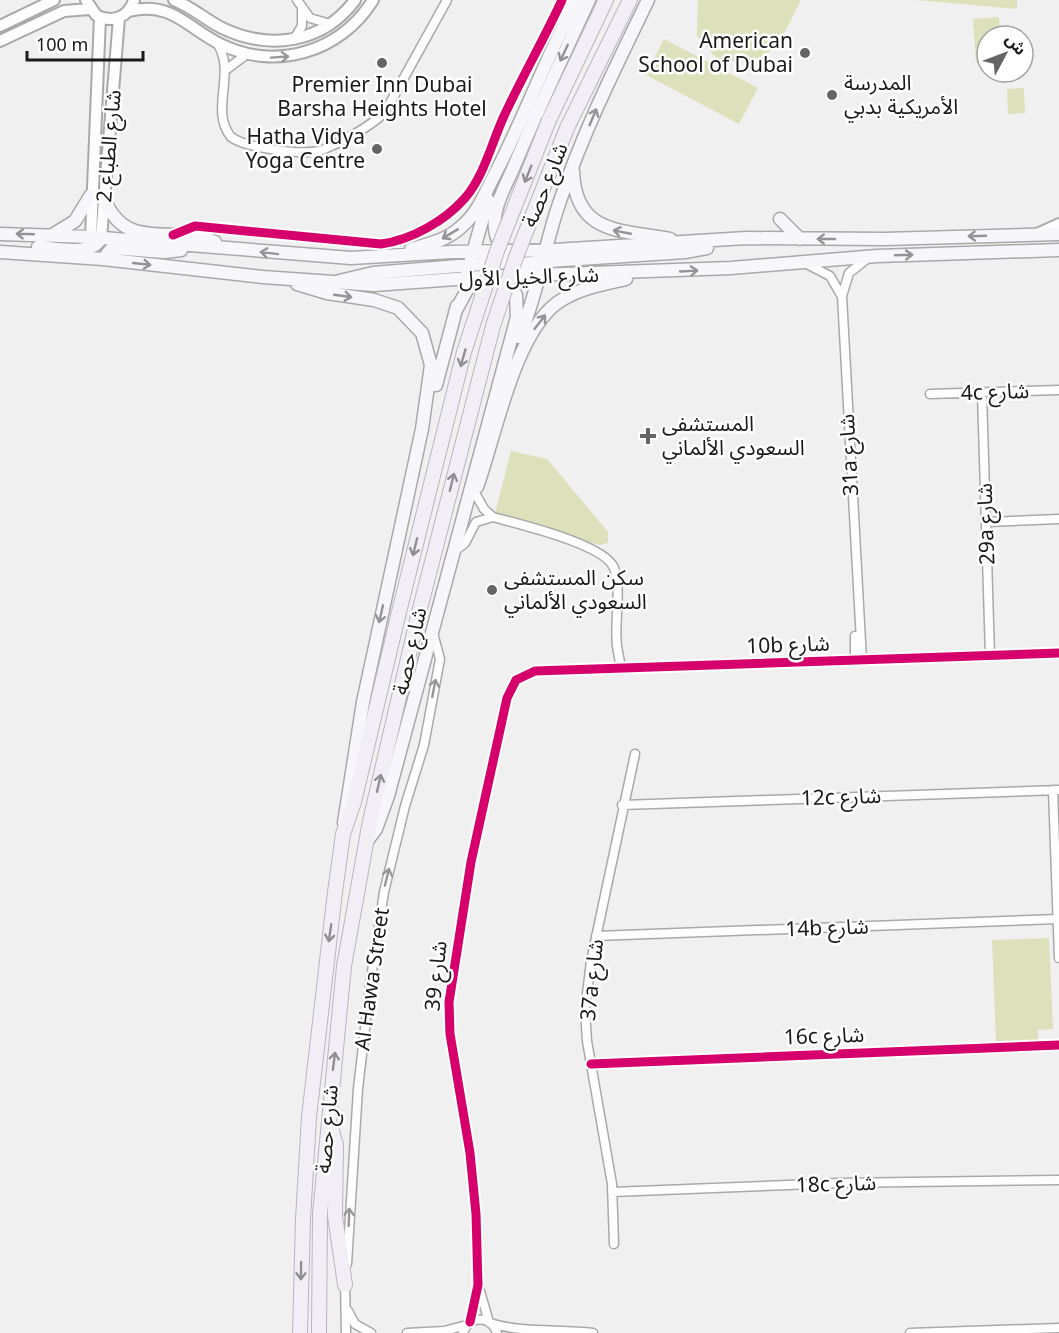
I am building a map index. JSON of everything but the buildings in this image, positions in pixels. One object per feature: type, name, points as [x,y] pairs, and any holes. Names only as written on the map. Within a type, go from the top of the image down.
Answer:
[{"type":"main road","points":[[390,255],[436,242],[461,227],[476,211],[506,153],[554,42],[577,0]]},
{"type":"main road","points":[[540,275],[514,260],[495,231],[499,202],[590,0]]},
{"type":"main road","name":"شارع حصة","points":[[300,1333],[309,1117],[343,834],[464,352],[497,251],[549,120],[606,0]]},
{"type":"main road","name":"شارع حصة","points":[[318,1333],[320,1214],[344,966],[367,841],[417,620],[493,326],[516,256],[567,128],[630,0]]},
{"type":"main road","points":[[502,376],[521,331],[540,275],[573,163],[648,0]]},
{"type":"main road","points":[[343,834],[346,800],[363,702],[422,429],[470,256],[506,153]]},
{"type":"main road","points":[[573,163],[575,195],[584,210],[596,222],[620,232],[668,239],[679,244]]},
{"type":"main road","points":[[50,235],[75,221],[91,195]]},
{"type":"main road","points":[[105,201],[116,222],[127,229],[206,239],[224,247]]},
{"type":"main road","points":[[780,219],[800,239]]},
{"type":"main road","name":"شارع الخيل الأول","points":[[0,234],[50,235],[75,242],[224,247],[314,257],[470,256],[514,260]]},
{"type":"main road","name":"شارع الخيل الأول","points":[[544,256],[733,239],[1059,234]]},
{"type":"main road","points":[[497,271],[514,260],[544,256],[685,252],[733,239]]},
{"type":"main road","points":[[96,241],[107,260]]},
{"type":"main road","points":[[0,246],[75,242]]},
{"type":"main road","points":[[107,260],[107,254],[112,248],[170,252],[191,246]]},
{"type":"main road","name":"شارع الخيل الأول","points":[[0,252],[107,260],[287,280],[374,285],[483,277],[497,271],[540,275],[650,273],[800,260],[1059,250]]},
{"type":"main road","points":[[338,282],[374,273],[470,256],[497,271],[512,287],[518,308],[502,376],[477,456],[456,550],[384,808],[376,829],[367,841]]},
{"type":"main road","points":[[460,533],[524,348],[540,320],[556,304],[576,293],[650,273]]},
{"type":"main road","points":[[455,312],[467,290],[483,277]]},
{"type":"main road","points":[[287,280],[327,294],[387,303],[398,308],[415,324],[427,343],[431,365],[422,429]]},
{"type":"main road","points":[[329,1120],[335,1137],[335,1216],[345,1290]]},
{"type":"street","points":[[0,26],[54,0]]},
{"type":"street","points":[[129,11],[134,0]]},
{"type":"street","points":[[174,0],[236,34],[262,40],[293,40],[313,34],[331,24],[356,0]]},
{"type":"street","points":[[297,0],[302,9],[315,21],[331,24]]},
{"type":"street","points":[[0,41],[64,11],[88,4],[100,17],[119,18],[129,11],[147,8],[164,10],[182,18],[217,42],[247,54],[286,57],[318,48],[345,31],[373,0]]},
{"type":"street","points":[[217,42],[226,69],[222,117],[231,137],[250,145],[309,151],[321,150],[370,124],[386,112],[447,0]]},
{"type":"street","points":[[173,235],[195,226],[381,244],[404,238],[431,225],[458,205],[471,189],[516,91],[562,0]]},
{"type":"street","points":[[554,42],[569,0]]},
{"type":"street","points":[[293,40],[302,26],[302,9]]},
{"type":"street","name":"شارع الطباع 2","points":[[96,241],[91,195],[100,17]]},
{"type":"street","name":"شارع الطباع 2","points":[[96,241],[105,201],[119,18]]},
{"type":"street","points":[[226,69],[247,54]]},
{"type":"street","points":[[97,73],[105,67],[112,69],[115,75]]},
{"type":"street","points":[[1035,235],[1059,224]]},
{"type":"street","name":"31a شارع","points":[[858,660],[842,296],[849,273],[856,265],[874,256]]},
{"type":"street","points":[[800,260],[830,276],[842,296]]},
{"type":"street","name":"4c شارع","points":[[930,394],[1059,390]]},
{"type":"street","name":"29a شارع","points":[[982,393],[990,656]]},
{"type":"street","points":[[475,493],[484,509],[493,517],[564,539],[602,553],[610,560],[615,574],[618,669]]},
{"type":"street","points":[[456,550],[465,543],[476,522],[493,517]]},
{"type":"street","points":[[986,522],[1059,519]]},
{"type":"street","name":"Al Hawa Street","points":[[346,1333],[345,1290],[358,1089],[370,985],[384,892],[405,806],[424,744],[440,659],[433,633]]},
{"type":"street","name":"10b شارع","points":[[520,676],[535,671],[1059,653]]},
{"type":"street","name":"شارع 39","points":[[497,1333],[490,1322],[478,1285],[474,1190],[450,1034],[449,1002],[460,921],[483,802],[510,690],[520,676]]},
{"type":"street","name":"37a شارع","points":[[614,1245],[612,1192],[591,1064],[585,1010],[596,936],[622,805],[635,754]]},
{"type":"street","points":[[1056,790],[1059,958]]},
{"type":"street","name":"12c شارع","points":[[622,805],[1056,790]]},
{"type":"street","name":"14b شارع","points":[[596,936],[1058,919]]},
{"type":"street","name":"16c شارع","points":[[591,1064],[1059,1045]]},
{"type":"street","name":"18c شارع","points":[[612,1192],[838,1183],[1059,1180]]},
{"type":"street","name":"شارع 39","points":[[467,1327],[478,1285]]},
{"type":"street","points":[[345,1290],[350,1317],[360,1328],[371,1333]]},
{"type":"street","points":[[407,1333],[467,1327],[480,1319],[517,1329],[555,1328],[593,1333]]},
{"type":"street","points":[[910,1333],[1059,1328]]},
{"type":"green space","points":[[698,0],[801,0],[777,47],[751,62],[718,60],[697,36]]},
{"type":"green space","points":[[916,0],[1017,0],[1017,9]]},
{"type":"green space","points":[[999,17],[999,24],[975,24],[975,48],[973,19]]},
{"type":"green space","points":[[664,39],[758,88],[739,124],[646,75]]},
{"type":"green space","points":[[1024,88],[1025,113],[1008,114],[1007,89]]},
{"type":"green space","points":[[511,451],[547,459],[608,532],[608,543],[600,545],[494,517]]},
{"type":"green space","points":[[1049,938],[1053,1029],[1038,1030],[1038,1042],[996,1043],[992,940]]},
{"type":"cycle path","points":[[173,235],[195,226],[381,244],[415,234],[438,222],[472,189],[504,116],[562,0]]},
{"type":"cycle path","points":[[470,1322],[478,1285],[476,1214],[470,1153],[450,1034],[449,1002],[471,862],[507,698],[516,680],[535,671],[1059,653]]},
{"type":"cycle path","points":[[591,1064],[1059,1045]]},
{"type":"place","name":"American School of Dubai","points":[[805,53]]},
{"type":"place","name":"Premier Inn Dubai Barsha Heights Hotel","points":[[382,63]]},
{"type":"place","name":"المدرسة الأمريكية بدبي","points":[[832,95]]},
{"type":"place","name":"Hatha Vidya Yoga Centre","points":[[377,149]]},
{"type":"place","name":"المستشفى السعودي الألماني","points":[[648,436]]},
{"type":"place","name":"سكن المستشفى السعودي الألماني","points":[[492,590]]}]
